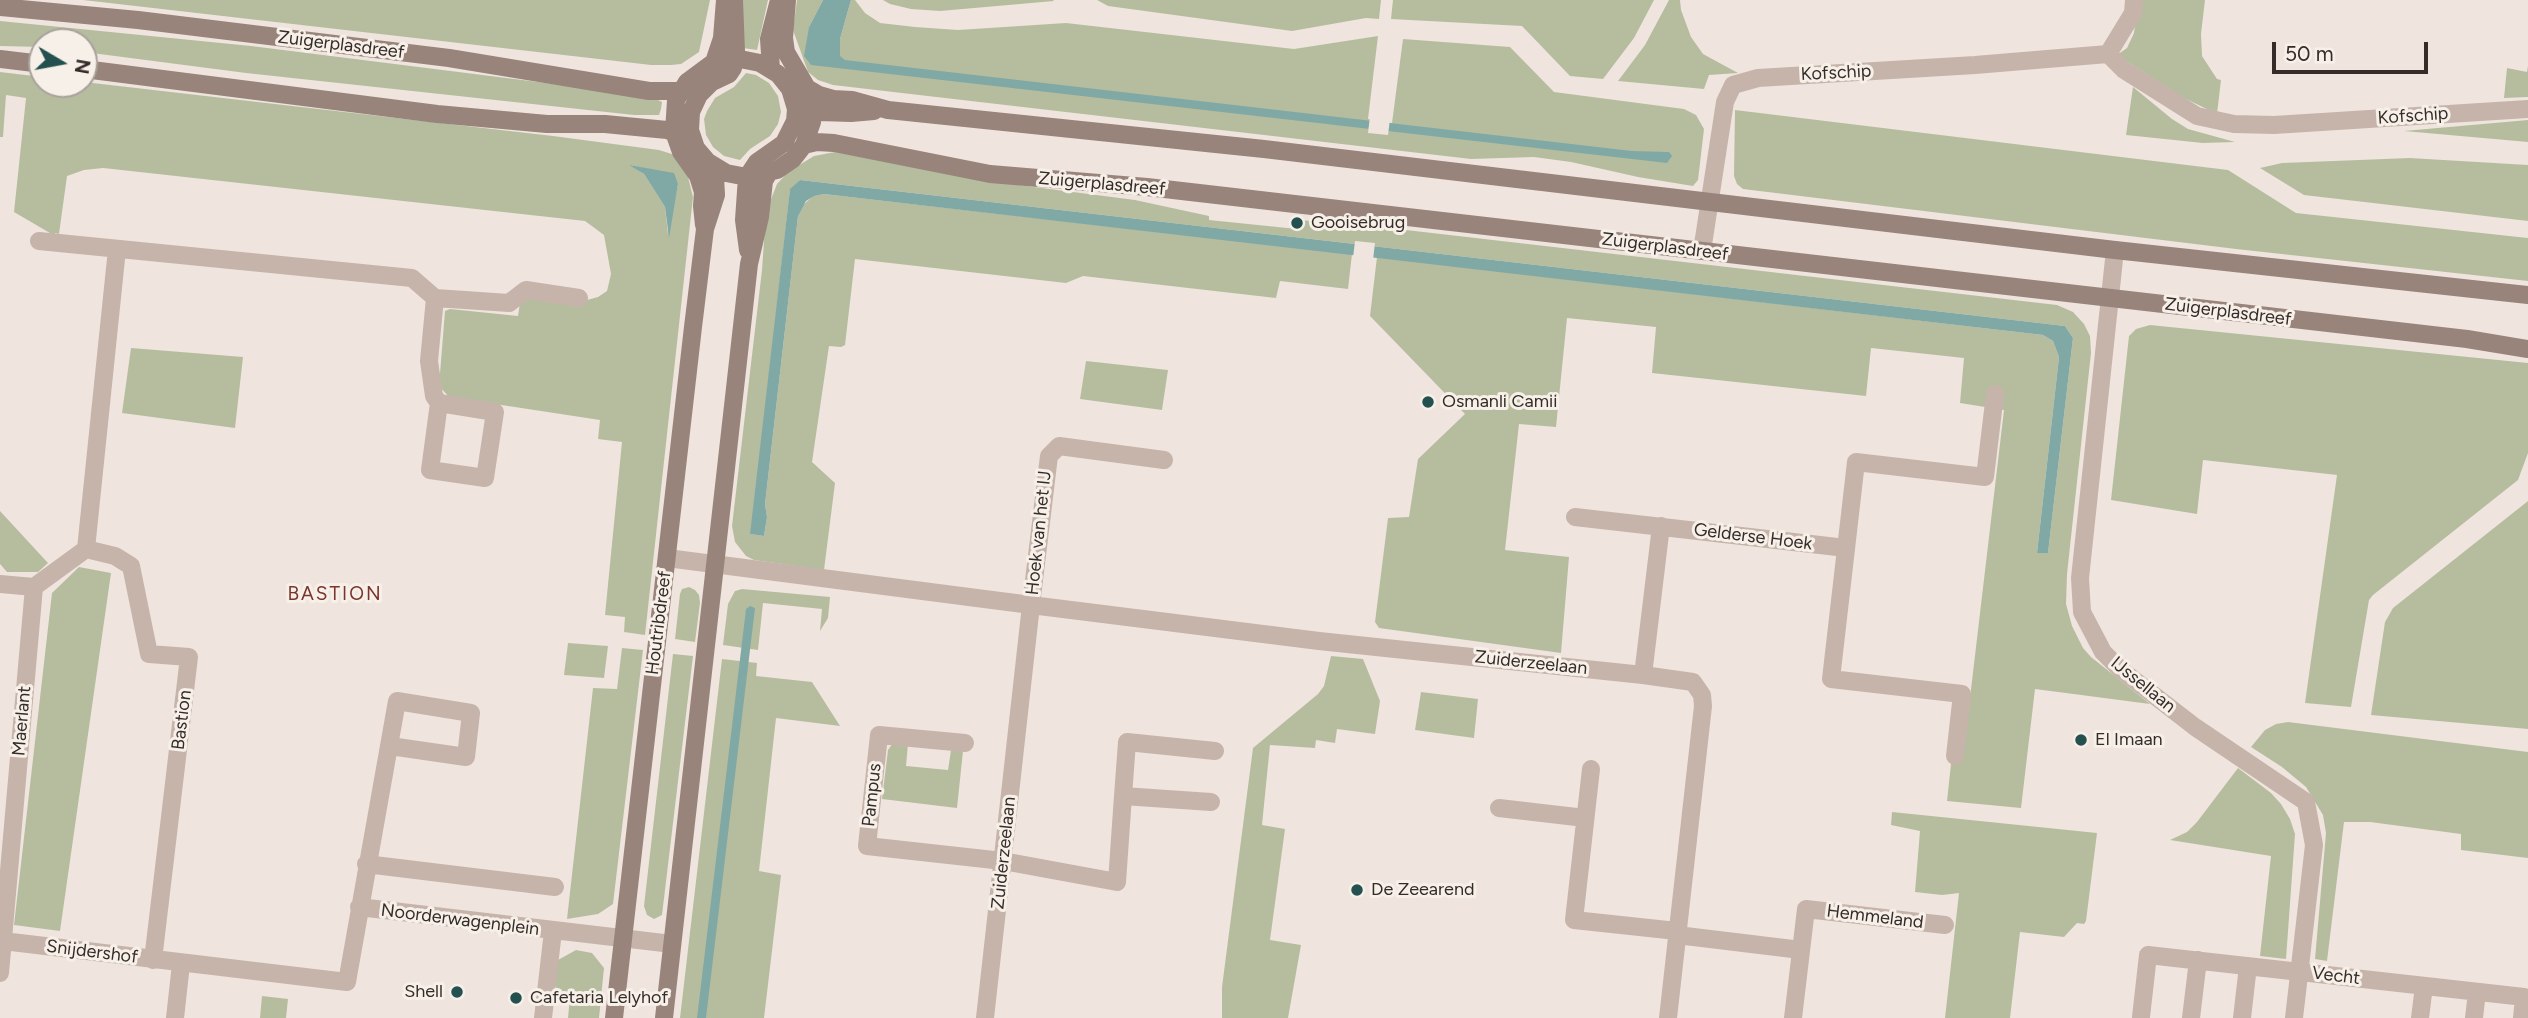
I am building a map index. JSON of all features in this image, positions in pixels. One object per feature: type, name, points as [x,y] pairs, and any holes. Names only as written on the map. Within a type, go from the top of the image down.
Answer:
[{"type":"main road","points":[[714,62],[722,38],[725,0]]},
{"type":"main road","points":[[701,165],[701,156],[692,139],[690,121],[694,103],[705,88],[729,74],[733,68],[734,0]]},
{"type":"main road","points":[[771,69],[769,39],[779,0]]},
{"type":"main road","points":[[787,0],[784,38],[800,92],[812,111],[804,145],[786,165],[768,174],[747,177],[701,165],[681,152],[674,132],[674,111],[681,90],[695,74],[714,62],[735,58],[748,59],[771,69],[800,92],[852,100],[888,110],[1185,140],[2115,250],[2528,295]]},
{"type":"main road","name":"Zuigerplasdreef","points":[[0,7],[138,20],[449,58],[649,91],[681,90]]},
{"type":"main road","points":[[0,59],[28,62]]},
{"type":"main road","points":[[98,71],[438,114],[547,124],[605,124],[674,132],[692,139]]},
{"type":"main road","points":[[749,264],[744,220],[747,177],[757,162],[775,151],[791,133],[800,92]]},
{"type":"main road","points":[[812,111],[851,113],[888,110]]},
{"type":"main road","name":"Zuigerplasdreef","points":[[804,145],[817,142],[834,143],[990,174],[1147,187],[2528,349]]},
{"type":"main road","name":"Houtribdreef","points":[[614,1018],[705,229],[701,165]]},
{"type":"main road","points":[[664,1018],[749,264],[760,217],[764,181],[768,174]]},
{"type":"street","points":[[2108,54],[2133,13],[2134,0]]},
{"type":"street","name":"Kofschip","points":[[1702,251],[1725,102],[1734,85],[1758,78],[2108,54],[2124,70],[2197,116],[2234,124],[2274,125],[2528,109]]},
{"type":"street","points":[[39,241],[412,278],[435,298],[509,303],[526,290],[579,298]]},
{"type":"street","points":[[0,584],[34,587],[86,550],[117,249]]},
{"type":"street","name":"IJssellaan","points":[[2115,250],[2080,578],[2082,612],[2103,652],[2120,669],[2195,727],[2306,802],[2314,845],[2294,1018]]},
{"type":"street","points":[[435,298],[429,362],[434,396],[439,403],[430,470],[485,478],[495,412],[439,403]]},
{"type":"street","points":[[1955,755],[1962,694],[1831,679],[1856,462],[1985,477],[1995,394]]},
{"type":"street","name":"Hoek van het IJ","points":[[1031,605],[1049,456],[1059,446],[1164,460]]},
{"type":"street","name":"Gelderse Hoek","points":[[1575,517],[1846,548]]},
{"type":"street","points":[[1643,675],[1661,526]]},
{"type":"street","name":"Bastion","points":[[86,550],[115,556],[131,566],[149,654],[189,657],[153,960]]},
{"type":"street","name":"Zuiderzeelaan","points":[[667,558],[1319,641],[1693,682],[1702,695],[1703,706],[1668,1018]]},
{"type":"street","name":"Maerlant","points":[[0,973],[34,587]]},
{"type":"street","name":"Zuiderzeelaan","points":[[985,1018],[1031,605]]},
{"type":"street","points":[[359,907],[397,701],[471,713],[466,757],[390,746]]},
{"type":"street","name":"Pampus","points":[[965,743],[879,735],[867,846],[1003,861]]},
{"type":"street","points":[[1003,861],[1117,882],[1127,742],[1215,751]]},
{"type":"street","points":[[1591,769],[1574,920],[1801,950]]},
{"type":"street","points":[[1123,796],[1211,802]]},
{"type":"street","points":[[1499,808],[1585,818]]},
{"type":"street","points":[[366,864],[555,887]]},
{"type":"street","name":"Noorderwagenplein","points":[[347,982],[359,907],[672,944]]},
{"type":"street","name":"Hemmeland","points":[[1793,1018],[1806,909],[1945,925]]},
{"type":"street","name":"Noorderwagenplein","points":[[543,1018],[554,931]]},
{"type":"street","name":"Snijdershof","points":[[3,941],[347,982]]},
{"type":"street","name":"Vecht","points":[[2141,1017],[2148,955],[2524,998],[2522,1018]]},
{"type":"street","points":[[2191,1018],[2198,960]]},
{"type":"street","points":[[175,1018],[181,964]]},
{"type":"street","points":[[2242,1018],[2248,966]]},
{"type":"street","points":[[2420,1018],[2424,986]]},
{"type":"street","points":[[2474,1018],[2477,992]]},
{"type":"green space","points":[[83,0],[710,0],[699,52],[681,64],[651,65]]},
{"type":"green space","points":[[743,0],[768,0],[757,50],[743,48]]},
{"type":"green space","points":[[797,0],[823,0],[809,27],[840,56],[840,39],[851,0],[855,0],[865,13],[880,23],[958,30],[1066,23],[1294,49],[1378,36],[1368,119],[1392,123],[1403,39],[1510,47],[1554,92],[1684,109],[1696,115],[1704,129],[1698,180],[1693,186],[1534,157],[1471,159],[833,85],[818,80],[808,72],[793,30]]},
{"type":"green space","points":[[883,0],[1054,1],[940,11],[911,9]]},
{"type":"green space","points":[[1097,0],[1381,0],[1379,19],[1366,18],[1292,31],[1108,6]]},
{"type":"green space","points":[[1393,0],[1654,0],[1634,38],[1603,79],[1570,76],[1522,26],[1391,19]]},
{"type":"green space","points":[[1669,0],[1680,0],[1691,37],[1703,54],[1738,73],[1709,75],[1704,89],[1618,81],[1645,45]]},
{"type":"green space","points":[[2138,0],[2205,0],[2201,34],[2202,56],[2217,79],[2221,80],[2217,114],[2182,97],[2117,55],[2127,48],[2134,33]]},
{"type":"green space","points":[[0,21],[70,28],[28,28],[28,47],[0,46]]},
{"type":"green space","points":[[98,31],[251,46],[650,96],[662,102],[659,115],[634,115],[246,73],[98,54]]},
{"type":"green space","points":[[2528,66],[2528,97],[2504,98],[2507,68],[2527,72]]},
{"type":"green space","points":[[0,72],[28,75],[28,98],[98,98],[98,84],[553,136],[659,150],[675,155],[687,173],[693,197],[645,635],[624,632],[625,617],[605,615],[622,442],[598,439],[600,420],[449,397],[439,386],[445,311],[450,309],[518,316],[521,296],[576,303],[598,297],[607,291],[611,274],[604,235],[585,221],[103,168],[84,170],[67,176],[59,234],[55,233],[55,236],[14,212],[26,98],[6,95],[3,137],[0,137]],"holes":[[[631,165],[678,184],[668,234],[665,207],[644,174]]]},
{"type":"green space","points":[[746,73],[756,75],[769,83],[778,96],[781,112],[778,124],[770,136],[750,149],[740,160],[724,156],[713,147],[706,135],[704,119],[715,98],[734,87]]},
{"type":"green space","points":[[2133,87],[2188,129],[2235,142],[2203,143],[2126,135]]},
{"type":"green space","points":[[1735,110],[2228,170],[2296,213],[2528,238],[2528,281],[2236,249],[1743,189],[1734,176]]},
{"type":"green space","points":[[2528,120],[2528,142],[2404,131]]},
{"type":"green space","points":[[835,152],[1003,183],[1135,200],[1209,216],[1209,220],[1297,229],[1298,220],[1354,224],[2057,305],[2073,312],[2084,324],[2090,336],[2091,353],[2066,604],[2072,626],[2083,648],[2150,704],[2035,689],[2021,808],[1947,801],[1952,755],[1963,757],[2004,410],[1960,403],[1964,358],[1871,348],[1866,396],[1652,373],[1656,327],[1567,318],[1556,427],[1519,424],[1505,550],[1569,557],[1561,653],[1379,628],[1375,622],[1388,518],[1409,517],[1418,459],[1465,414],[1370,316],[1377,257],[2043,335],[2053,341],[2059,357],[2037,553],[2048,553],[2073,338],[2065,326],[800,180],[790,190],[751,534],[764,536],[767,517],[765,504],[798,216],[801,207],[813,196],[824,194],[1352,254],[1348,289],[1280,281],[1276,298],[1083,276],[1066,283],[855,259],[845,345],[829,346],[812,462],[835,483],[824,570],[754,560],[746,556],[735,542],[732,526],[762,270],[766,212],[777,184],[788,172],[814,156]]},
{"type":"green space","points":[[2410,158],[2528,165],[2528,221],[2304,195],[2260,168],[2282,163]]},
{"type":"green space","points":[[2150,325],[2528,363],[2528,453],[2518,480],[2369,600],[2351,707],[2305,703],[2337,475],[2203,460],[2197,514],[2111,500],[2129,336],[2136,329]]},
{"type":"green space","points":[[131,348],[243,357],[235,428],[122,413]]},
{"type":"green space","points":[[1086,361],[1168,370],[1162,410],[1080,399]]},
{"type":"green space","points":[[2528,501],[2528,729],[2371,715],[2385,622],[2393,608]]},
{"type":"green space","points":[[0,511],[48,563],[38,572],[7,572],[0,564]]},
{"type":"green space","points":[[79,567],[111,573],[60,931],[14,925],[52,593]]},
{"type":"green space","points":[[689,587],[699,595],[700,603],[695,642],[675,639],[680,594],[682,589]]},
{"type":"green space","points":[[742,589],[830,597],[828,618],[820,631],[822,609],[763,603],[758,650],[723,645],[728,604],[735,591]]},
{"type":"green space","points":[[568,643],[608,646],[604,678],[564,675]]},
{"type":"green space","points":[[622,648],[643,650],[613,904],[598,914],[567,919],[593,688],[617,689]]},
{"type":"green space","points":[[673,654],[693,656],[662,915],[654,919],[647,915],[644,906]]},
{"type":"green space","points":[[1331,656],[1363,659],[1380,701],[1375,734],[1337,729],[1335,743],[1316,740],[1315,748],[1270,745],[1262,825],[1285,829],[1270,940],[1301,945],[1288,1018],[1222,1018],[1222,987],[1253,748],[1318,694],[1324,686]]},
{"type":"green space","points":[[722,659],[757,663],[756,676],[812,682],[840,726],[776,718],[759,871],[781,875],[764,1018],[680,1018]]},
{"type":"green space","points":[[1421,692],[1478,699],[1474,738],[1415,730]]},
{"type":"green space","points":[[2288,722],[2528,752],[2528,858],[2461,850],[2461,834],[2370,822],[2344,822],[2327,961],[2315,959],[2326,833],[2323,815],[2306,787],[2251,747],[2265,730]]},
{"type":"green space","points":[[893,743],[908,744],[906,766],[948,770],[951,750],[963,751],[957,808],[882,799],[888,750]]},
{"type":"green space","points":[[2238,768],[2281,804],[2295,834],[2286,959],[2260,956],[2271,856],[2170,840],[2187,832],[2197,822]]},
{"type":"green space","points":[[1892,812],[2097,833],[2084,924],[2077,923],[2064,937],[2020,932],[2010,1018],[1945,1018],[1959,893],[1942,895],[1915,892],[1920,831],[1891,825]]},
{"type":"green space","points":[[576,950],[592,953],[604,968],[599,1018],[568,1018],[570,997],[561,995],[552,981],[558,960]]},
{"type":"green space","points":[[262,996],[288,999],[286,1018],[260,1018]]},
{"type":"water","points":[[823,0],[851,0],[840,39],[840,56],[845,60],[1632,151],[1669,152],[1672,156],[1667,163],[811,65],[804,56],[809,27]]},
{"type":"water","points":[[629,165],[674,173],[678,184],[669,238],[665,207],[644,174]]},
{"type":"water","points":[[800,180],[2065,326],[2073,338],[2048,553],[2037,553],[2059,357],[2053,341],[2043,335],[824,194],[806,201],[798,216],[765,504],[767,517],[764,536],[750,534],[790,189]]},
{"type":"water","points":[[750,606],[755,608],[706,1018],[697,1018],[746,609]]},
{"type":"pier","points":[[1370,116],[1390,119],[1388,135],[1368,133]]},
{"type":"pier","points":[[1355,241],[1375,243],[1373,260],[1353,258]]},
{"type":"place","name":"Gooisebrug","points":[[1297,223]]},
{"type":"place","name":"Osmanli Camii","points":[[1428,402]]},
{"type":"place","name":"El Imaan","points":[[2081,740]]},
{"type":"place","name":"De Zeearend","points":[[1357,890]]},
{"type":"place","name":"Shell","points":[[457,992]]},
{"type":"place","name":"Cafetaria Lelyhof","points":[[516,998]]},
{"type":"district","name":"BASTION","points":[[335,594]]}]
